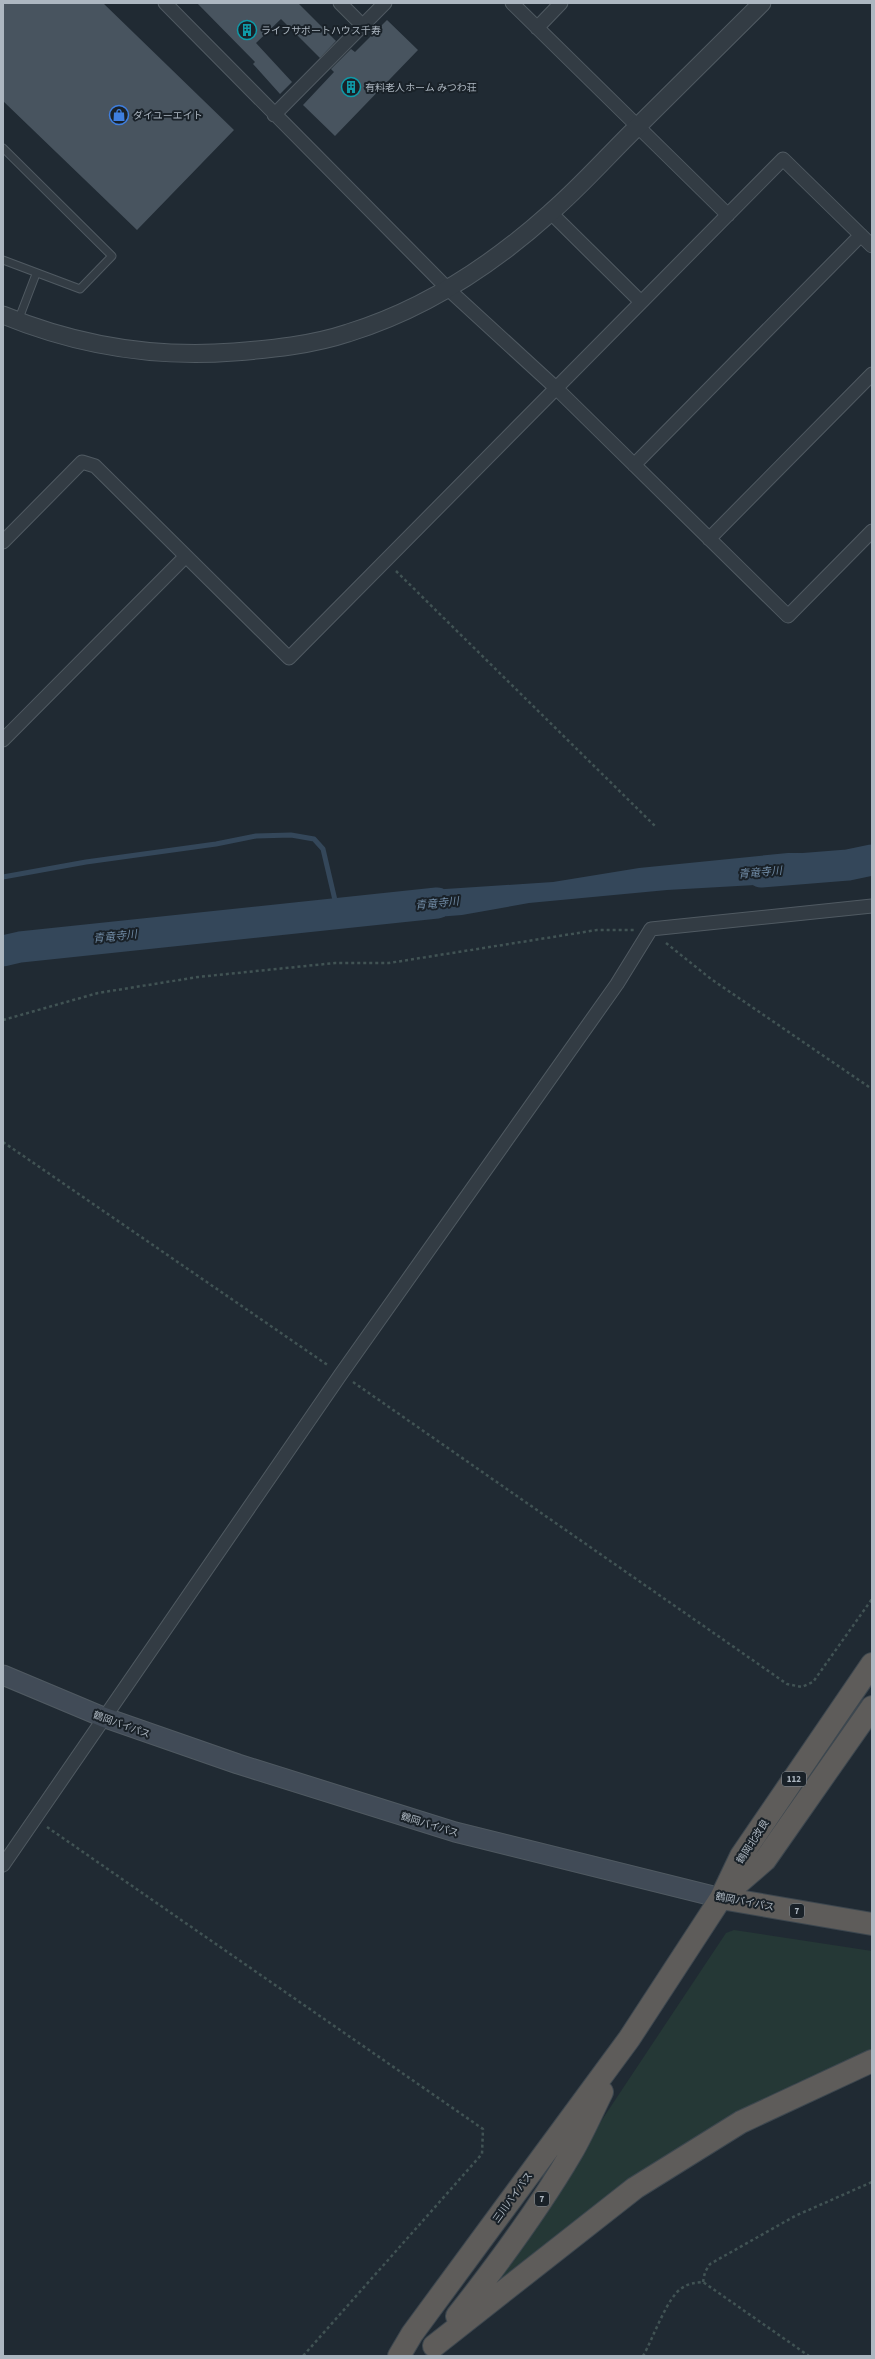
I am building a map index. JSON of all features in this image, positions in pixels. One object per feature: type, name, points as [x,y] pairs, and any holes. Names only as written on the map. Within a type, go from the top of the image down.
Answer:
[{"type":"highway","name":"鶴岡北改良","points":[[721,1898],[741,1856],[872,1664]]},
{"type":"highway","name":"鶴岡北改良","points":[[721,1898],[765,1860],[872,1707]]},
{"type":"highway","name":"鶴岡バイパス","points":[[721,1898],[872,1924]]},
{"type":"highway","name":"三川バイパス","points":[[399,2356],[430,2309],[629,2040],[721,1898]]},
{"type":"highway","name":"三川バイパス","points":[[429,2351],[484,2282],[553,2183],[573,2151],[629,2040]]},
{"type":"highway","points":[[429,2351],[635,2188],[741,2122],[872,2061]]},
{"type":"main road","name":"鶴岡バイパス","points":[[3,1675],[103,1718],[238,1764],[455,1832],[721,1898]]},
{"type":"street","points":[[165,3],[274,115],[448,289],[556,388],[788,616],[872,531]]},
{"type":"street","points":[[340,3],[363,26]]},
{"type":"street","points":[[274,115],[385,3]]},
{"type":"street","points":[[512,3],[728,215]]},
{"type":"street","points":[[537,28],[561,3]]},
{"type":"street","points":[[10,318],[56,334],[109,346],[202,354],[251,351],[303,344],[348,333],[391,316],[448,289],[497,255],[551,213],[762,3]]},
{"type":"street","points":[[3,542],[82,462],[95,466],[289,658],[783,159],[872,246]]},
{"type":"street","points":[[551,213],[641,302]]},
{"type":"street","points":[[634,465],[861,235]]},
{"type":"street","points":[[709,539],[872,374]]},
{"type":"street","points":[[3,740],[186,556]]},
{"type":"street","points":[[3,1865],[341,1374],[617,984],[650,929],[872,906]]},
{"type":"lane","points":[[3,148],[112,256],[80,288],[36,274],[3,260]]},
{"type":"lane","points":[[10,318],[36,274]]},
{"type":"path","points":[[386,561],[655,826]]},
{"type":"path","points":[[3,1020],[98,994],[198,977],[335,963],[389,963],[597,930],[650,929],[711,979],[872,1088]]},
{"type":"path","points":[[3,1142],[341,1374],[787,1684],[802,1688],[813,1682],[872,1599]]},
{"type":"path","points":[[35,1818],[483,2129],[482,2154],[303,2356]]},
{"type":"path","points":[[703,2282],[705,2272],[710,2264],[795,2216],[872,2182]]},
{"type":"path","points":[[643,2356],[664,2313],[680,2288],[690,2283],[703,2282],[809,2356]]},
{"type":"green space","points":[[734,1930],[872,1951],[872,2062],[796,2083],[473,2306],[497,2278],[726,1933]]},
{"type":"water","points":[[788,853],[803,853],[805,879],[773,884],[667,890],[529,903],[462,915],[398,920],[394,895],[430,890],[553,882],[639,868]]},
{"type":"building","name":"ダイユーエイト","points":[[3,3],[103,3],[234,130],[137,230],[3,101]]},
{"type":"building","name":"ライフサポートハウス千寿","points":[[197,3],[298,3],[336,41],[320,58],[281,19],[256,43],[292,82],[280,94],[253,64],[255,62]]},
{"type":"building","name":"有料老人ホーム みつわ荘","points":[[387,20],[418,50],[335,136],[303,105],[334,72],[331,69],[351,49],[355,52]]},
{"type":"waterway","points":[[3,877],[86,862],[216,844],[256,836],[291,835],[314,839],[323,849],[338,913]]},
{"type":"waterway","name":"青竜寺川","points":[[761,872],[848,865],[872,860]]},
{"type":"waterway","name":"青竜寺川","points":[[3,951],[20,947],[437,903]]},
{"type":"place","name":"ライフサポートハウス千寿","points":[[247,30]]},
{"type":"place","name":"有料老人ホーム みつわ荘","points":[[351,87]]},
{"type":"place","name":"ダイユーエイト","points":[[119,115]]}]
